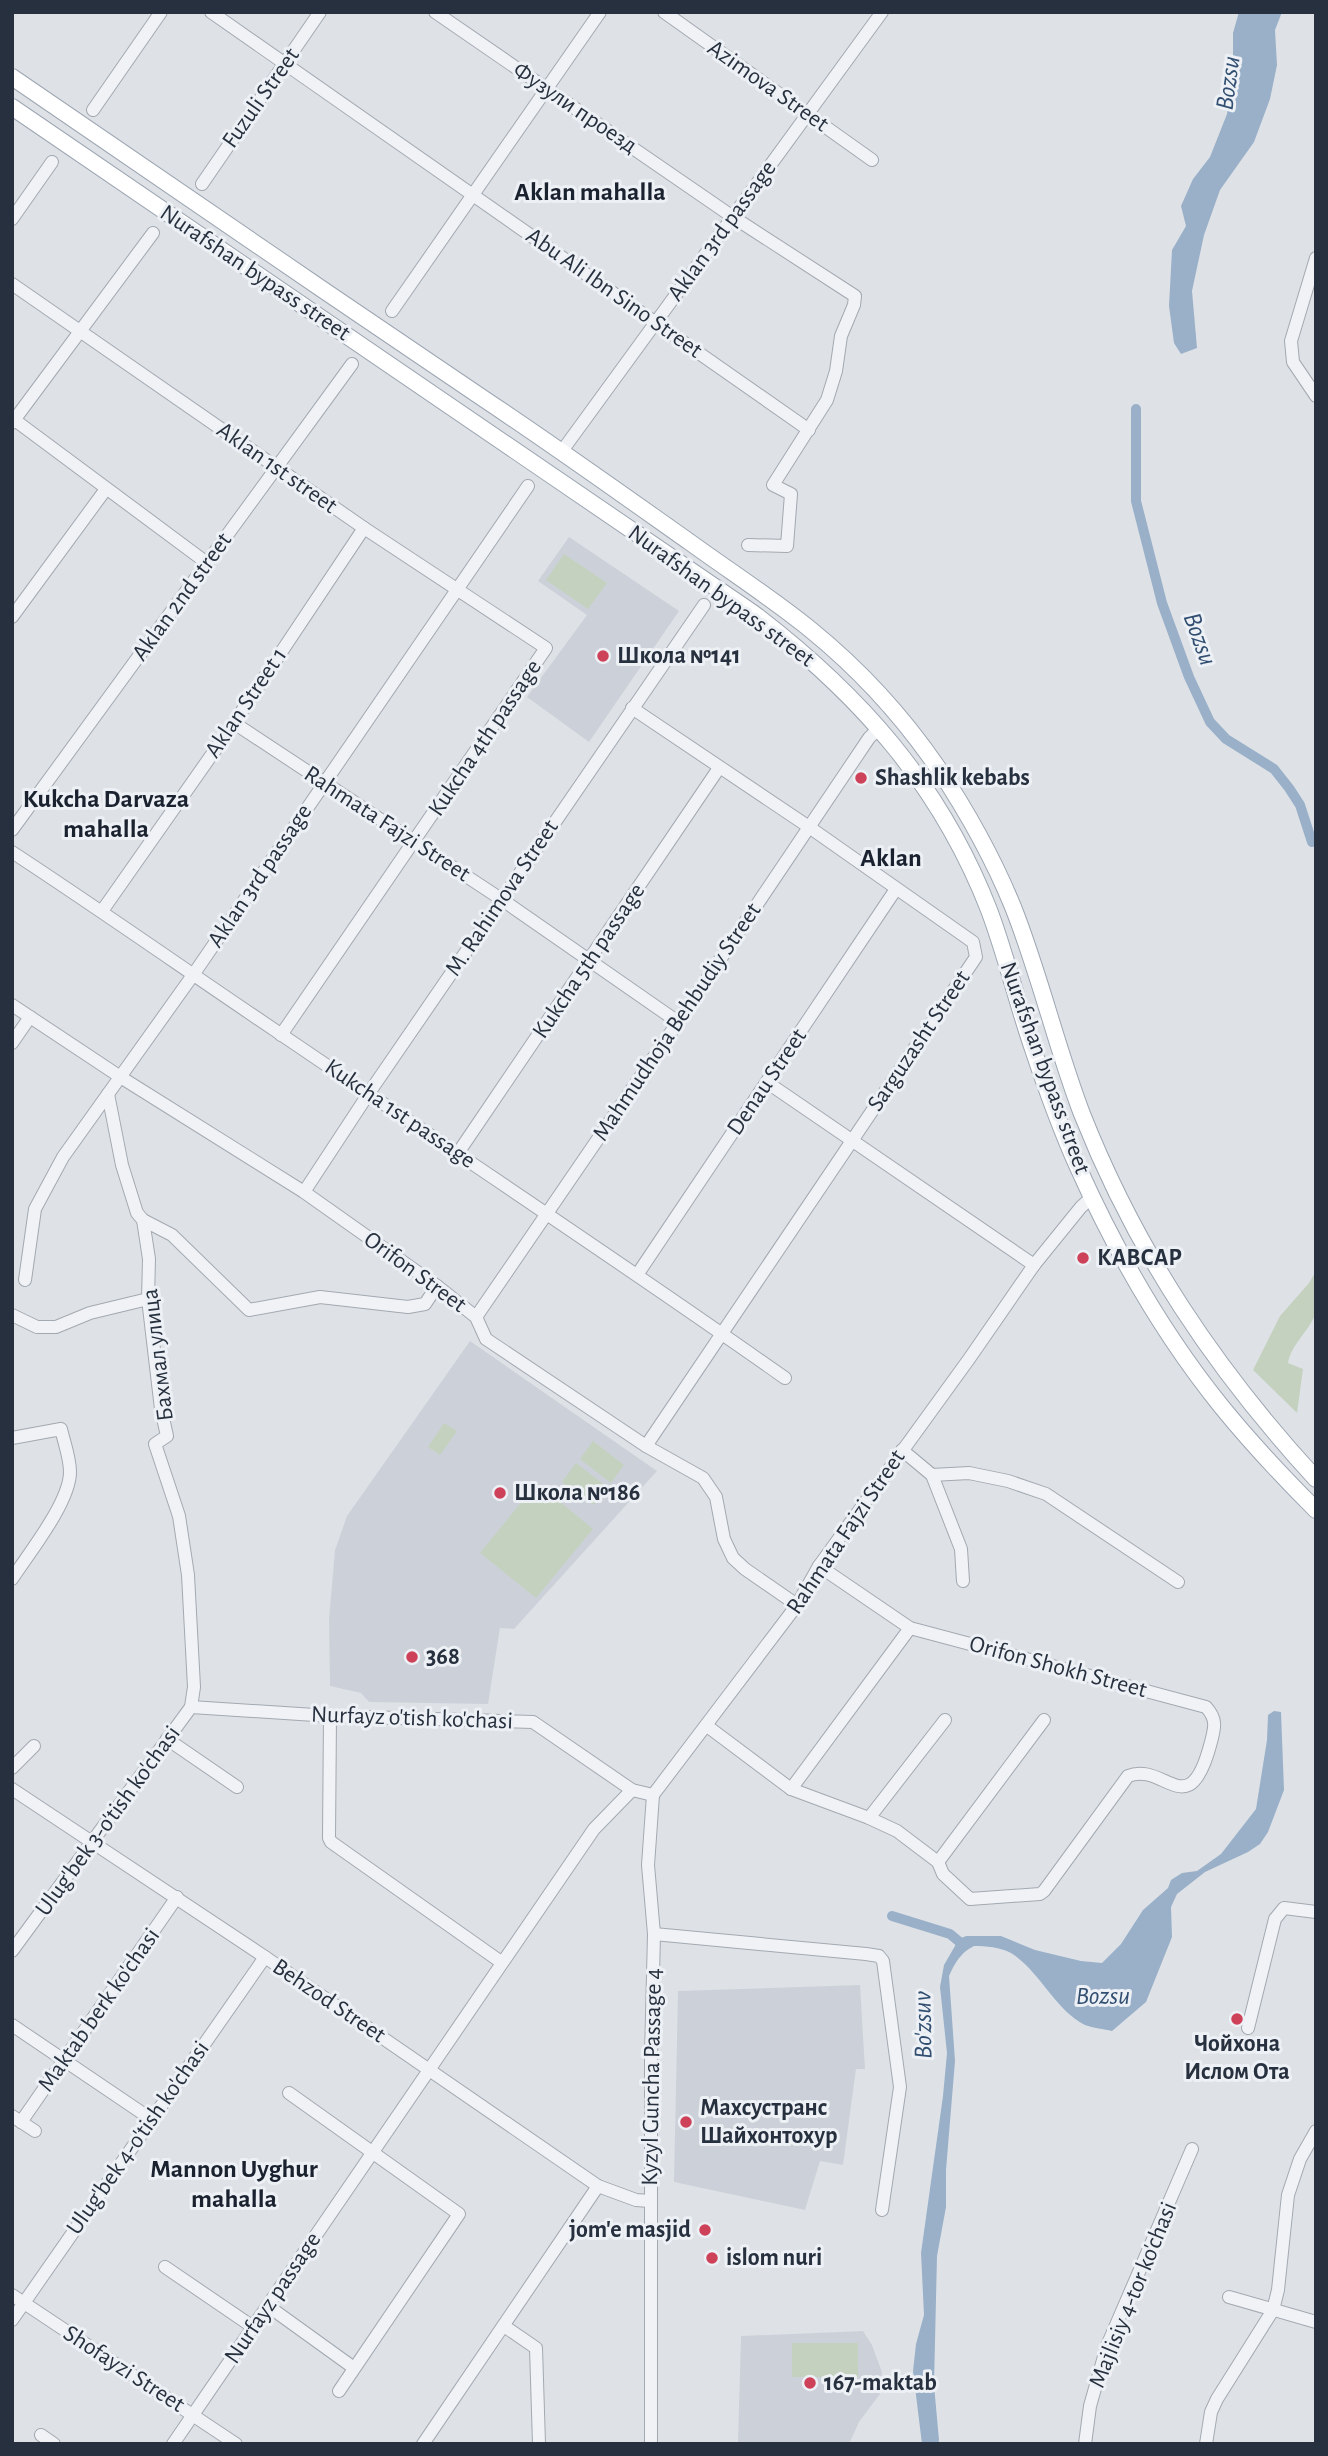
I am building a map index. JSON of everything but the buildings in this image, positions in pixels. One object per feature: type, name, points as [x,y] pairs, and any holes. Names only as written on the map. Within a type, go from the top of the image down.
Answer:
[{"type":"main road","name":"Nurafshan bypass street","points":[[12,77],[562,451],[816,634],[883,699],[937,767],[980,834],[1023,933],[1067,1074],[1109,1177],[1176,1301],[1239,1389],[1277,1437],[1316,1479]]},
{"type":"main road","name":"Nurafshan bypass street","points":[[12,107],[753,613],[818,665],[880,728],[919,779],[953,832],[978,882],[1000,941],[1047,1089],[1092,1197],[1144,1294],[1220,1404],[1262,1455],[1316,1510]]},
{"type":"main road","points":[[70,147],[85,126]]},
{"type":"main road","points":[[919,779],[926,782],[933,780],[937,775],[937,767]]},
{"type":"main road","points":[[978,882],[985,871],[998,873]]},
{"type":"main road","points":[[1220,1404],[1235,1404],[1239,1389]]},
{"type":"street","points":[[93,110],[161,12]]},
{"type":"street","name":"Abu Ali Ibn Sino Street","points":[[211,12],[809,430]]},
{"type":"street","name":"Fuzuli Street","points":[[202,184],[320,12]]},
{"type":"street","name":"Фузули проезд","points":[[435,12],[733,217],[855,296],[841,337],[836,371],[827,400],[809,430]]},
{"type":"street","points":[[392,312],[600,12]]},
{"type":"street","name":"Azimova Street","points":[[664,12],[872,160]]},
{"type":"street","name":"Аklаn 3rd passage","points":[[562,451],[882,12]]},
{"type":"street","points":[[12,219],[52,162]]},
{"type":"street","points":[[153,233],[13,420],[207,564]]},
{"type":"street","points":[[1316,258],[1291,341],[1293,362],[1316,396]]},
{"type":"street","name":"Aklan 1st street","points":[[12,284],[364,528],[546,648]]},
{"type":"street","name":"Аklаn 2nd street","points":[[12,830],[352,364]]},
{"type":"street","points":[[748,545],[787,546],[792,494],[773,485],[809,430]]},
{"type":"street","name":"Аklаn 3rd passage","points":[[25,1280],[35,1209],[63,1157],[122,1078],[528,486]]},
{"type":"street","points":[[12,617],[106,489]]},
{"type":"street","name":"Аklаn Street 1","points":[[102,911],[234,723],[364,528]]},
{"type":"street","name":"M. Rahimova Street","points":[[304,1192],[501,899],[704,605]]},
{"type":"street","name":"Kukcha 4th passage","points":[[281,1035],[546,648]]},
{"type":"street","name":"Sarguzasht Street","points":[[632,708],[809,827],[972,942],[976,957],[646,1446]]},
{"type":"street","name":"Rahmata Fajzi Street","points":[[234,723],[501,899],[678,1022]]},
{"type":"street","name":"Mahmudhoja Behbudiy Street","points":[[476,1317],[869,738],[880,728]]},
{"type":"street","name":"Kukcha 5th passage","points":[[458,1153],[719,768]]},
{"type":"street","name":"Kukcha 1st passage","points":[[12,852],[548,1213],[785,1378]]},
{"type":"street","name":"Denau Street","points":[[637,1275],[897,888]]},
{"type":"street","name":"Orifon Street","points":[[12,1005],[122,1078],[304,1192],[437,1286],[476,1317],[486,1339],[646,1446],[709,1483],[716,1497],[724,1539],[733,1559],[797,1605]]},
{"type":"street","points":[[12,1043],[30,1017]]},
{"type":"street","points":[[768,1083],[1034,1265]]},
{"type":"street","name":"Бахмал улица","points":[[108,1094],[122,1166],[137,1213],[143,1220],[149,1259],[148,1299],[161,1409],[167,1436],[155,1444],[179,1516],[188,1575],[194,1687]]},
{"type":"street","name":"Rahmata Fajzi Street","points":[[653,1795],[797,1605],[819,1566],[1034,1265],[1092,1197]]},
{"type":"street","points":[[143,1220],[172,1235],[249,1310],[320,1297],[408,1307],[425,1304],[437,1286]]},
{"type":"street","points":[[12,1315],[37,1327],[56,1327],[90,1313],[148,1299]]},
{"type":"street","points":[[12,1438],[61,1429],[70,1469],[66,1491],[52,1519],[12,1579]]},
{"type":"street","points":[[902,1451],[932,1475],[961,1549],[963,1581]]},
{"type":"street","points":[[932,1475],[969,1473],[1008,1480],[1046,1494],[1178,1582]]},
{"type":"street","name":"Orifon Shokh Street","points":[[819,1566],[910,1628],[1206,1707],[1212,1713],[1215,1725],[1203,1770],[1194,1781],[1181,1786],[1135,1773],[1128,1776],[1049,1886],[1040,1894],[970,1899],[943,1874],[938,1862]]},
{"type":"street","points":[[791,1789],[910,1628]]},
{"type":"street","name":"Ulug'bek 3-o'tish ko'chasi","points":[[12,1951],[191,1707],[194,1687]]},
{"type":"street","name":"Nurfayz o'tish ko'chasi","points":[[191,1707],[330,1716],[533,1722],[632,1790],[653,1795]]},
{"type":"street","points":[[330,1716],[331,1842],[501,1962]]},
{"type":"street","points":[[869,1818],[945,1720]]},
{"type":"street","points":[[706,1726],[791,1789],[897,1831],[938,1862],[1044,1720]]},
{"type":"street","points":[[167,1739],[237,1787]]},
{"type":"street","points":[[12,1769],[34,1746]]},
{"type":"street","name":"Behzod Street","points":[[12,1788],[177,1897],[598,2186],[636,2200],[650,2201]]},
{"type":"street","name":"Nurfayz passage","points":[[173,2444],[594,1829],[632,1790]]},
{"type":"street","name":"Kyzyl Guncha Passage 4","points":[[651,2444],[650,2201],[654,1934],[648,1865],[653,1795]]},
{"type":"street","name":"Maktab berk ko'chasi","points":[[17,2119],[64,2060],[177,1897]]},
{"type":"street","points":[[1248,2028],[1275,1919],[1284,1908],[1316,1912]]},
{"type":"street","points":[[654,1934],[879,1956],[883,1961],[900,2087],[882,2210]]},
{"type":"street","name":"Ulug'bek 4-o'tish ko'chasi","points":[[12,2320],[265,1957]]},
{"type":"street","points":[[12,2025],[151,2119]]},
{"type":"street","points":[[289,2093],[459,2214],[339,2391]]},
{"type":"street","points":[[17,2119],[35,2131]]},
{"type":"street","points":[[1206,2444],[1211,2412],[1217,2399],[1273,2310],[1278,2290],[1288,2195],[1300,2159],[1316,2131]]},
{"type":"street","name":"Majlisiy 4-tor ko'chasi","points":[[1085,2444],[1090,2406],[1107,2346],[1192,2149]]},
{"type":"street","points":[[423,2444],[598,2186]]},
{"type":"street","points":[[165,2267],[253,2327]]},
{"type":"street","name":"Shofayzi Street","points":[[12,2295],[236,2444]]},
{"type":"street","points":[[1230,2297],[1316,2322]]},
{"type":"street","points":[[268,2306],[354,2368]]},
{"type":"street","points":[[504,2326],[536,2348],[540,2444]]},
{"type":"street","points":[[41,2435],[54,2444]]},
{"type":"shaded area","name":"Школа №141","points":[[569,537],[679,611],[589,742],[527,697],[587,615],[538,581]]},
{"type":"shaded area","name":"Школа №186","points":[[470,1341],[657,1471],[514,1629],[500,1628],[488,1704],[369,1702],[361,1693],[330,1686],[329,1619],[335,1550],[347,1516]]},
{"type":"shaded area","points":[[860,1985],[865,2069],[856,2069],[843,2165],[820,2161],[805,2210],[674,2182],[678,1991]]},
{"type":"shaded area","name":"167-maktab","points":[[863,2331],[872,2345],[882,2372],[880,2394],[859,2422],[849,2444],[669,2444],[738,2442],[741,2336]]},
{"type":"green space","points":[[564,554],[607,583],[588,609],[546,580]]},
{"type":"green space","points":[[1316,1271],[1316,1310],[1312,1321],[1292,1350],[1288,1363],[1303,1369],[1297,1413],[1253,1370],[1280,1316]]},
{"type":"green space","points":[[444,1423],[457,1431],[440,1455],[428,1447]]},
{"type":"green space","points":[[593,1441],[624,1465],[611,1483],[580,1459]]},
{"type":"green space","points":[[576,1463],[607,1487],[594,1505],[562,1482]]},
{"type":"green space","points":[[537,1483],[593,1529],[536,1598],[480,1553]]},
{"type":"green space","points":[[792,2343],[858,2343],[858,2377],[792,2377]]},
{"type":"water","name":"Bozsu","points":[[1239,12],[1282,12],[1275,30],[1277,65],[1270,99],[1254,142],[1220,190],[1204,235],[1192,291],[1197,348],[1181,354],[1174,343],[1169,306],[1172,250],[1186,226],[1181,206],[1193,179],[1210,157],[1227,114],[1233,63],[1233,33]]},
{"type":"water","name":"Bozsu","points":[[1274,1711],[1281,1712],[1284,1790],[1268,1832],[1260,1844],[1205,1872],[1177,1894],[1171,1907],[1172,1937],[1146,2002],[1112,2031],[1085,2025],[1074,2018],[1021,1961],[1007,1951],[974,1946],[962,1955],[951,1971],[949,1976],[955,2061],[946,2170],[946,2207],[937,2256],[934,2385],[939,2440],[938,2444],[922,2444],[913,2371],[916,2344],[924,2315],[921,2253],[947,2053],[940,1987],[944,1965],[959,1939],[966,1936],[1001,1936],[1035,1950],[1102,1963],[1121,1944],[1143,1910],[1168,1888],[1171,1880],[1182,1873],[1197,1871],[1221,1854],[1256,1809],[1267,1740],[1268,1715]]},
{"type":"waterway","name":"Bozsu","points":[[1136,409],[1136,501],[1162,603],[1189,677],[1210,722],[1226,739],[1274,769],[1289,788],[1300,805],[1312,842]]},
{"type":"waterway","points":[[892,1916],[950,1934],[962,1944]]},
{"type":"place","name":"Школа №141","points":[[603,656]]},
{"type":"place","name":"Shashlik kebabs","points":[[861,778]]},
{"type":"place","name":"КАВСАР","points":[[1083,1258]]},
{"type":"place","name":"Школа №186","points":[[500,1493]]},
{"type":"place","name":"368","points":[[412,1657]]},
{"type":"place","name":"Чойхона Ислом Ота","points":[[1237,2019]]},
{"type":"place","name":"Махсустранс Шайхонтохур","points":[[686,2122]]},
{"type":"place","name":"jom'e masjid","points":[[705,2230]]},
{"type":"place","name":"islom nuri","points":[[712,2258]]},
{"type":"place","name":"167-maktab","points":[[810,2383]]},
{"type":"district","name":"Aklan mahalla","points":[[590,192]]},
{"type":"district","name":"Kukcha Darvaza mahalla","points":[[106,814]]},
{"type":"district","name":"Aklan","points":[[891,858]]},
{"type":"district","name":"Mannon Uyghur mahalla","points":[[234,2184]]},
{"type":"water label","name":"Bo'zsuv","points":[[923,2025]]}]
